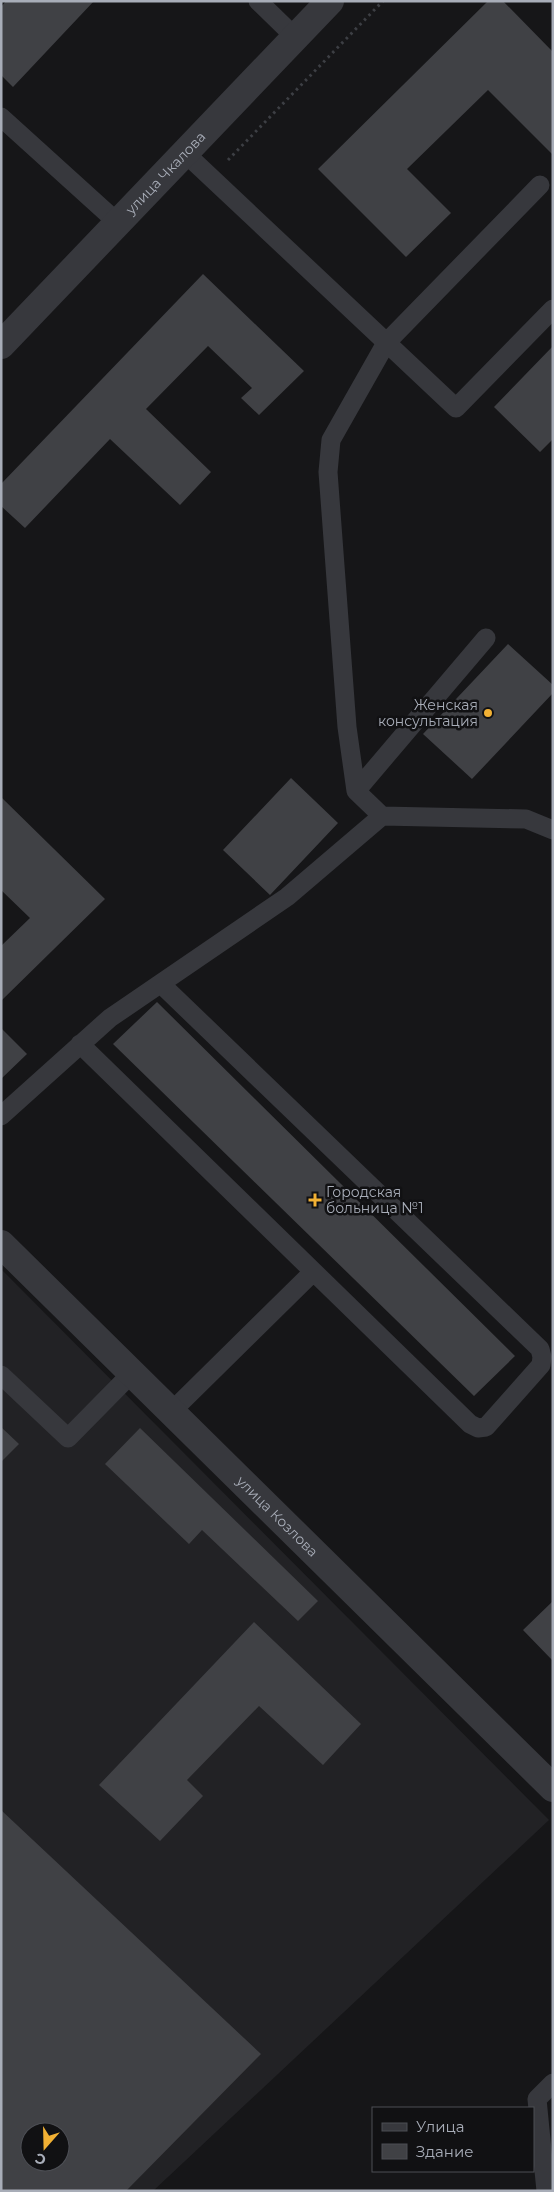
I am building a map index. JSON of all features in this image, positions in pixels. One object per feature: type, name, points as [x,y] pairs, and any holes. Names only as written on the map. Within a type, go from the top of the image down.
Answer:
[{"type":"street","name":"улица Чкалова","points":[[1,345],[330,1]]},
{"type":"street","name":"улица Козлова","points":[[1,1244],[553,1788]]},
{"type":"lane","points":[[258,1],[296,38]]},
{"type":"lane","points":[[1,117],[118,223]]},
{"type":"lane","points":[[185,153],[456,408],[553,309]]},
{"type":"lane","points":[[382,816],[356,791],[347,727],[328,472],[331,440],[386,343],[540,184]]},
{"type":"lane","points":[[356,791],[486,638]]},
{"type":"lane","points":[[1,1116],[110,1018],[287,897],[382,816],[526,819],[553,830]]},
{"type":"lane","points":[[80,1044],[470,1424],[478,1428],[486,1427],[541,1365],[540,1349],[161,984]]},
{"type":"lane","points":[[171,1412],[313,1272]]},
{"type":"lane","points":[[1,1375],[68,1438],[132,1373]]},
{"type":"lane","points":[[546,2191],[537,2099],[553,2083]]},
{"type":"path","points":[[222,167],[383,1]]},
{"type":"shaded area","points":[[1,1269],[549,1820],[153,2191],[1,2191]]},
{"type":"building","points":[[6,1],[94,1],[13,87],[1,75],[1,7]]},
{"type":"building","points":[[488,1],[503,1],[553,52],[553,155],[488,90],[407,169],[451,213],[406,257],[318,169]]},
{"type":"building","points":[[203,274],[304,371],[259,415],[241,398],[252,388],[208,346],[146,409],[211,472],[180,505],[110,439],[25,528],[1,506],[1,484]]},
{"type":"building","points":[[553,346],[553,439],[540,452],[494,407]]},
{"type":"building","name":"Женская консультация","points":[[508,644],[553,685],[553,693],[472,779],[423,734]]},
{"type":"building","points":[[291,778],[338,823],[270,895],[223,850]]},
{"type":"building","points":[[1,797],[105,899],[1,1001],[1,946],[30,918],[1,890]]},
{"type":"building","name":"Городская больница №1","points":[[157,1002],[515,1356],[474,1396],[113,1044]]},
{"type":"building","points":[[1,1028],[27,1054],[1,1079]]},
{"type":"building","points":[[1,1427],[19,1444],[1,1462]]},
{"type":"building","points":[[140,1428],[318,1601],[298,1621],[202,1530],[189,1544],[105,1464]]},
{"type":"building","points":[[553,1601],[553,1661],[523,1630]]},
{"type":"building","points":[[254,1622],[361,1724],[323,1765],[259,1706],[187,1780],[203,1796],[160,1841],[99,1785]]},
{"type":"building","points":[[1,1810],[261,2054],[126,2191],[1,2191]]},
{"type":"place","name":"Женская консультация","points":[[488,713]]},
{"type":"place","name":"Городская больница №1","points":[[315,1200]]}]
